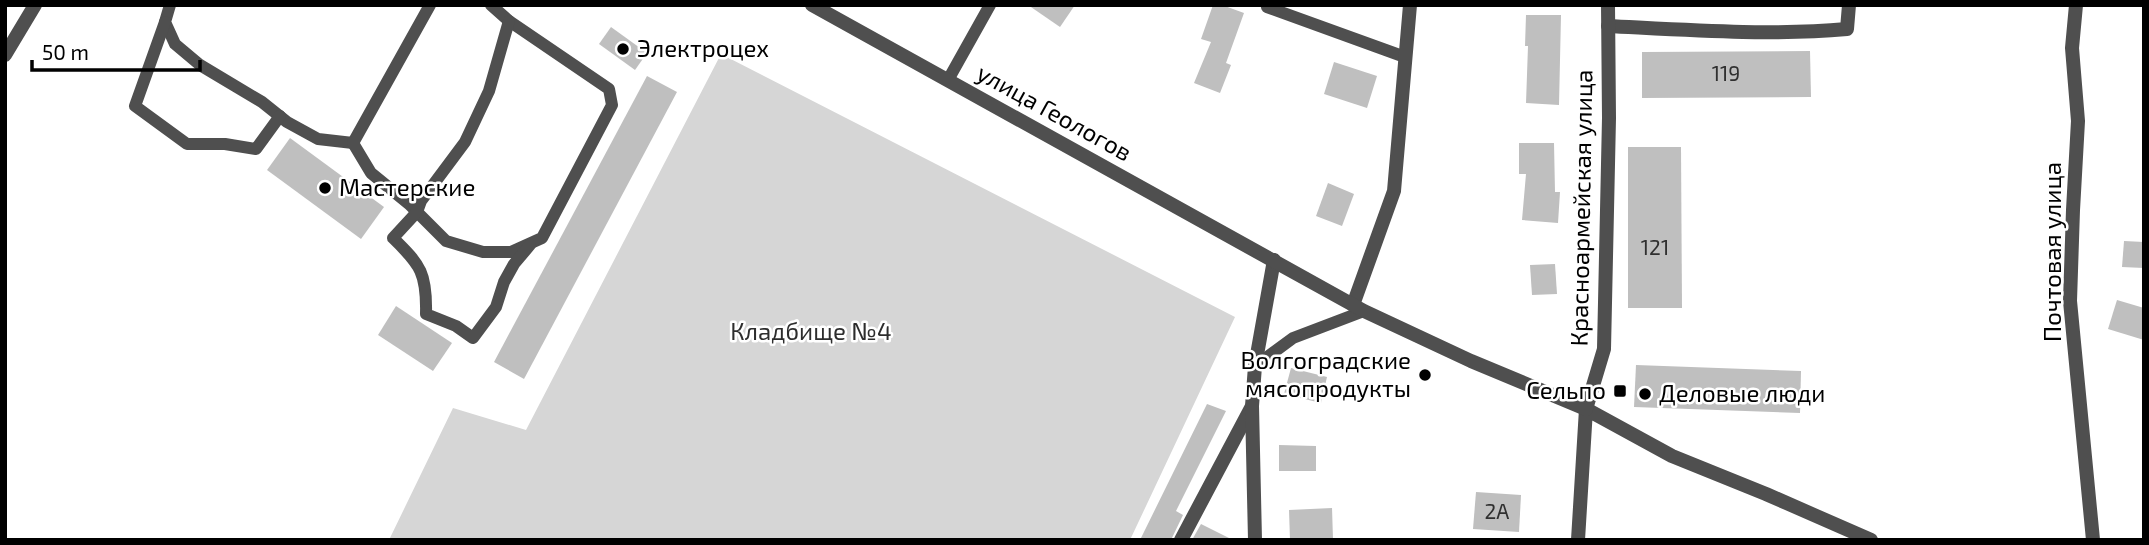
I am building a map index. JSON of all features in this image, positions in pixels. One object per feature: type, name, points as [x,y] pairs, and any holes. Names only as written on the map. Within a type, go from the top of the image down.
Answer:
[{"type":"street","points":[[5,55],[35,5]]},
{"type":"street","name":"улица Геологов","points":[[812,5],[1358,308],[1472,361],[1586,409],[1672,456],[1766,494],[1862,538]]},
{"type":"street","points":[[1358,308],[1394,191],[1410,5]]},
{"type":"street","name":"Красноармейская улица","points":[[1578,540],[1586,409],[1604,349],[1609,118],[1608,5]]},
{"type":"street","points":[[1608,26],[1720,32],[1816,32],[1847,29],[1849,5]]},
{"type":"street","name":"Почтовая улица","points":[[2076,5],[2072,48],[2078,121],[2070,301],[2093,540]]},
{"type":"street","points":[[1255,540],[1252,406],[1255,366],[1274,260]]},
{"type":"street","points":[[1181,540],[1252,406]]},
{"type":"lane","points":[[170,5],[135,107],[187,144],[225,144],[256,149],[280,116]]},
{"type":"lane","points":[[353,143],[430,5]]},
{"type":"lane","points":[[353,143],[371,173],[446,241],[483,252],[511,252],[542,238],[612,105],[609,89],[509,21],[491,5]]},
{"type":"lane","points":[[948,80],[990,5]]},
{"type":"lane","points":[[1267,7],[1405,57]]},
{"type":"lane","points":[[509,21],[489,91],[464,142],[421,201],[417,212],[393,238],[416,260],[427,290],[426,314],[456,326],[473,338],[496,307],[504,282],[514,264],[531,243]]},
{"type":"lane","points":[[165,22],[175,44],[200,65],[318,139],[353,143]]},
{"type":"lane","points":[[1255,366],[1293,338],[1358,308]]},
{"type":"green space","name":"Кладбище №4","points":[[721,54],[1235,317],[1130,540],[389,540],[453,408],[526,430]]},
{"type":"building","points":[[1028,5],[1075,5],[1060,27]]},
{"type":"building","points":[[1213,5],[1222,5],[1244,13],[1226,63],[1231,65],[1220,93],[1194,83],[1211,42],[1201,39]]},
{"type":"building","points":[[1526,15],[1561,15],[1559,105],[1526,103]]},
{"type":"building","name":"Электроцех","points":[[611,27],[647,53],[635,70],[599,44]]},
{"type":"building","points":[[1810,51],[1811,97],[1642,98],[1642,52]]},
{"type":"building","points":[[1334,62],[1377,76],[1367,108],[1324,94]]},
{"type":"building","points":[[647,76],[677,92],[524,379],[494,362]]},
{"type":"building","name":"Мастерские","points":[[290,138],[384,207],[361,239],[267,170]]},
{"type":"building","points":[[1519,143],[1554,143],[1555,192],[1560,192],[1558,223],[1522,220],[1526,174],[1519,174]]},
{"type":"building","points":[[1628,147],[1681,147],[1682,308],[1628,308]]},
{"type":"building","points":[[1328,183],[1354,194],[1342,226],[1316,216]]},
{"type":"building","points":[[2124,241],[2144,242],[2144,268],[2122,267]]},
{"type":"building","points":[[1555,264],[1557,294],[1532,295],[1530,265]]},
{"type":"building","points":[[2117,300],[2144,308],[2144,340],[2108,329]]},
{"type":"building","points":[[396,306],[452,343],[433,371],[378,335]]},
{"type":"building","points":[[1636,365],[1801,371],[1800,413],[1634,407]]},
{"type":"building","points":[[1291,368],[1327,377],[1321,403],[1284,394]]},
{"type":"building","points":[[1207,404],[1226,411],[1176,511],[1183,515],[1171,540],[1140,540]]},
{"type":"building","points":[[1279,445],[1316,446],[1316,471],[1279,471]]},
{"type":"building","points":[[1476,492],[1521,495],[1519,532],[1473,529]]},
{"type":"building","points":[[1332,508],[1333,540],[1290,540],[1289,510]]},
{"type":"building","points":[[1201,524],[1233,540],[1192,540]]},
{"type":"place","name":"Электроцех","points":[[623,49]]},
{"type":"place","name":"Мастерские","points":[[325,188]]},
{"type":"place","name":"Волгоградские мясопродукты","points":[[1425,375]]},
{"type":"place","name":"Сельпо","points":[[1620,391]]},
{"type":"place","name":"Деловые люди","points":[[1645,394]]}]
